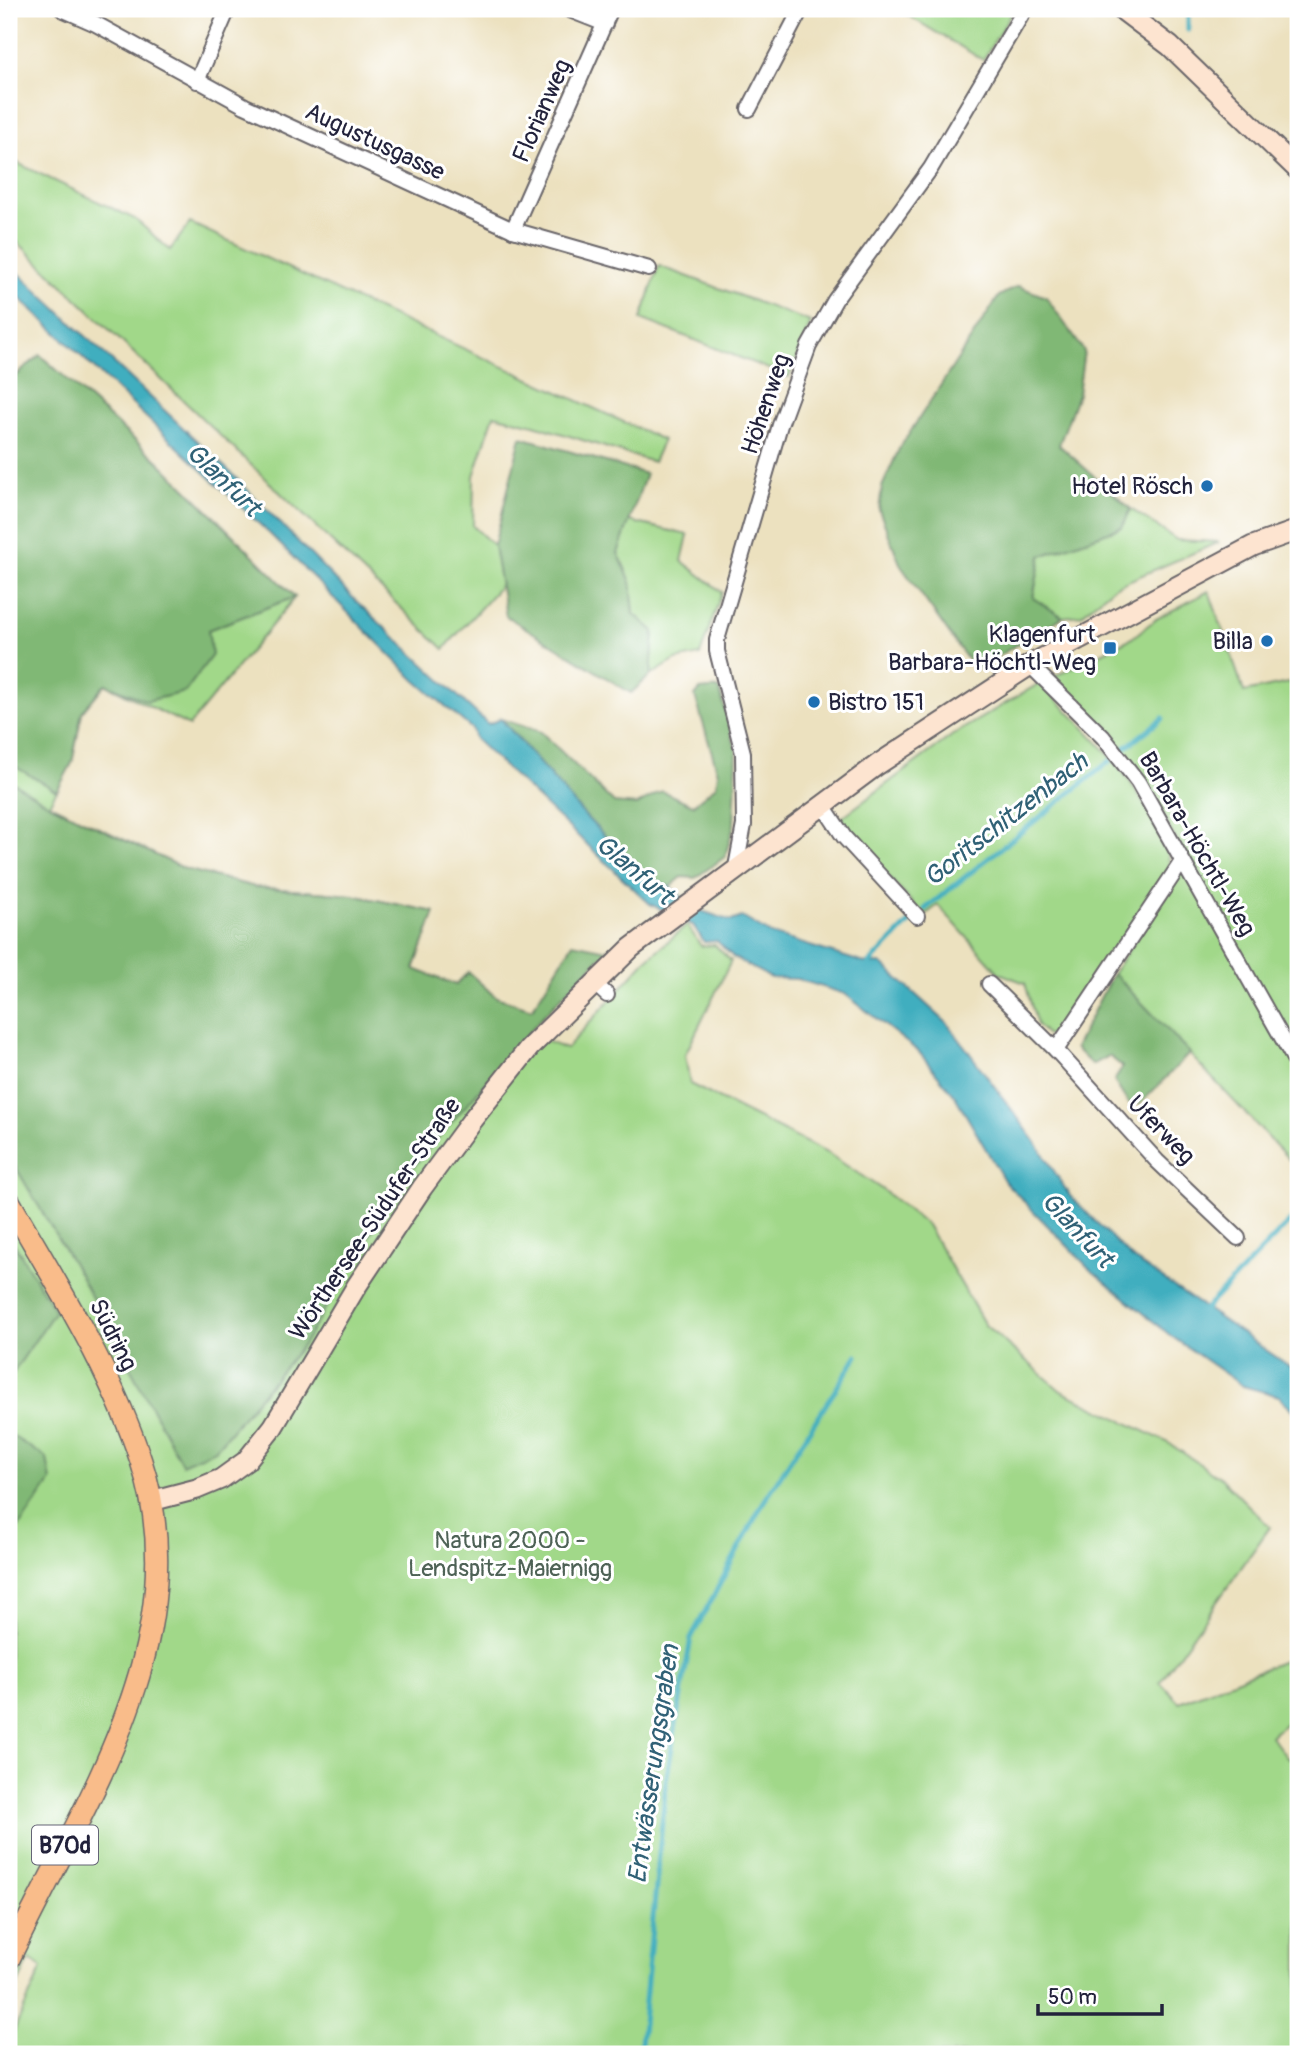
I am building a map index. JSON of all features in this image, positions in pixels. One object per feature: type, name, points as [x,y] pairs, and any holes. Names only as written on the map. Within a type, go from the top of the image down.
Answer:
[{"type":"main road","points":[[1121,9],[1170,46],[1298,170]]},
{"type":"main road","name":"Wörthersee-Südufer-Straße","points":[[151,1501],[209,1484],[246,1461],[273,1427],[356,1287],[422,1188],[529,1048],[600,989],[662,925],[822,804],[1030,665],[1253,546],[1298,530]]},
{"type":"main road","name":"Südring","points":[[9,1201],[87,1339],[117,1401],[142,1462],[151,1501]]},
{"type":"main road","name":"B70d","points":[[9,1959],[114,1743],[143,1665],[155,1599],[157,1544],[151,1501]]},
{"type":"street","name":"Augustusgasse","points":[[62,9],[358,160],[513,230],[649,270]]},
{"type":"street","points":[[197,80],[228,9]]},
{"type":"street","points":[[567,9],[605,24]]},
{"type":"street","name":"Florianweg","points":[[513,230],[611,9]]},
{"type":"street","points":[[749,109],[801,9]]},
{"type":"street","name":"Höhenweg","points":[[736,867],[744,825],[743,753],[717,651],[717,640],[788,401],[809,346],[835,300],[932,168],[1026,9]]},
{"type":"street","name":"Barbara-Höchtl-Weg","points":[[1030,665],[1121,758],[1164,828],[1181,863],[1298,1066]]},
{"type":"street","points":[[822,804],[844,837],[918,916]]},
{"type":"street","points":[[1056,1050],[1181,863]]},
{"type":"street","name":"Uferweg","points":[[989,984],[1056,1050],[1157,1161],[1238,1238]]},
{"type":"green space","points":[[897,9],[1014,9],[983,60]]},
{"type":"green space","points":[[9,155],[19,164],[135,219],[170,250],[190,223],[663,440],[653,462],[494,415],[474,476],[473,526],[494,546],[501,585],[444,649],[9,234]]},
{"type":"green space","points":[[659,266],[811,322],[789,377],[641,319]]},
{"type":"green space","points":[[1018,286],[1046,297],[1084,351],[1078,394],[1059,445],[1131,509],[1122,527],[1041,556],[1033,598],[1063,617],[975,670],[901,566],[879,510],[882,487],[899,449],[999,296]]},
{"type":"green space","name":"Natura 2000 - Lendspitz-Maiernigg","points":[[40,355],[158,461],[295,597],[189,726],[105,684],[82,712],[72,763],[49,804],[185,869],[255,887],[352,895],[435,912],[414,969],[489,1019],[566,1049],[645,961],[687,925],[701,946],[715,945],[731,961],[685,1055],[690,1084],[829,1154],[880,1188],[927,1225],[985,1325],[1061,1391],[1167,1442],[1222,1479],[1270,1527],[1160,1682],[1179,1702],[1289,1659],[1298,1676],[1298,1712],[1271,1736],[1288,1759],[1298,1756],[1298,2007],[1295,2018],[1298,2023],[1298,2054],[9,2054],[9,2042],[42,1968],[30,1959],[9,2002],[9,1985],[24,1954],[9,1943],[9,382]]},
{"type":"green space","points":[[40,355],[158,461],[295,597],[208,630],[212,655],[185,692],[147,701],[105,684],[82,712],[72,763],[57,791],[9,763],[9,382]]},
{"type":"green space","points":[[521,437],[646,474],[618,553],[631,582],[634,614],[654,631],[651,675],[631,693],[506,616],[494,546]]},
{"type":"green space","points":[[1131,509],[1177,540],[1219,542],[1114,587],[1081,615],[1063,617],[1033,599],[1041,556],[1122,527]]},
{"type":"green space","points":[[629,521],[688,535],[682,561],[722,592],[700,655],[676,660],[651,675],[654,631],[634,614],[631,582],[618,553]]},
{"type":"green space","points":[[1209,591],[1244,692],[1298,681],[1298,1169],[1113,973],[1188,862],[1129,756],[1053,677],[1132,638],[1156,619]]},
{"type":"green space","points":[[1040,683],[1088,731],[1129,781],[1163,838],[1169,863],[1169,870],[1065,1025],[1048,1036],[1037,1025],[1025,983],[999,973],[938,905],[924,916],[847,832],[841,818],[954,734]]},
{"type":"green space","points":[[719,688],[737,753],[734,825],[725,857],[695,878],[682,877],[670,887],[643,875],[586,817],[501,719],[541,732],[614,803],[637,805],[662,791],[693,805],[716,786],[718,773],[695,696],[700,690]]},
{"type":"green space","points":[[9,780],[49,804],[185,869],[255,887],[352,895],[435,912],[414,969],[456,985],[468,972],[496,997],[532,1009],[573,943],[608,950],[543,1016],[407,1174],[303,1345],[215,1450],[182,1464],[79,1274],[9,1156]]},
{"type":"green space","points":[[1113,973],[1190,1053],[1140,1104],[1128,1103],[1114,1081],[1123,1067],[1109,1056],[1092,1065],[1075,1048]]},
{"type":"green space","points":[[9,1235],[55,1311],[9,1379]]},
{"type":"green space","points":[[9,1434],[47,1458],[51,1481],[19,1527],[9,1529]]},
{"type":"water","name":"Glanfurt","points":[[9,264],[231,473],[355,600],[488,724],[501,719],[586,817],[643,875],[670,887],[699,910],[731,921],[742,917],[771,934],[868,964],[881,963],[948,1024],[1035,1141],[1070,1196],[1132,1258],[1298,1372],[1298,1416],[1279,1396],[1243,1386],[1171,1336],[1090,1269],[1005,1182],[955,1096],[919,1052],[845,994],[797,979],[771,978],[734,958],[717,941],[704,942],[693,925],[650,904],[475,739],[472,729],[415,680],[270,534],[9,288]]},
{"type":"waterway","name":"Goritschitzenbach","points":[[1188,9],[1188,30]]},
{"type":"waterway","points":[[1125,748],[1163,718]]},
{"type":"waterway","name":"Goritschitzenbach","points":[[925,909],[1110,761]]},
{"type":"waterway","points":[[866,967],[910,922]]},
{"type":"waterway","points":[[1200,1314],[1298,1213]]},
{"type":"waterway","name":"Entwässerungsgraben","points":[[640,2054],[666,1781],[691,1638],[763,1503],[857,1356]]},
{"type":"place","name":"Hotel Rösch","points":[[1207,486]]},
{"type":"place","name":"Billa","points":[[1267,641]]},
{"type":"place","name":"Klagenfurt Barbara-Höchtl-Weg","points":[[1110,648]]},
{"type":"place","name":"Bistro 151","points":[[814,702]]}]
